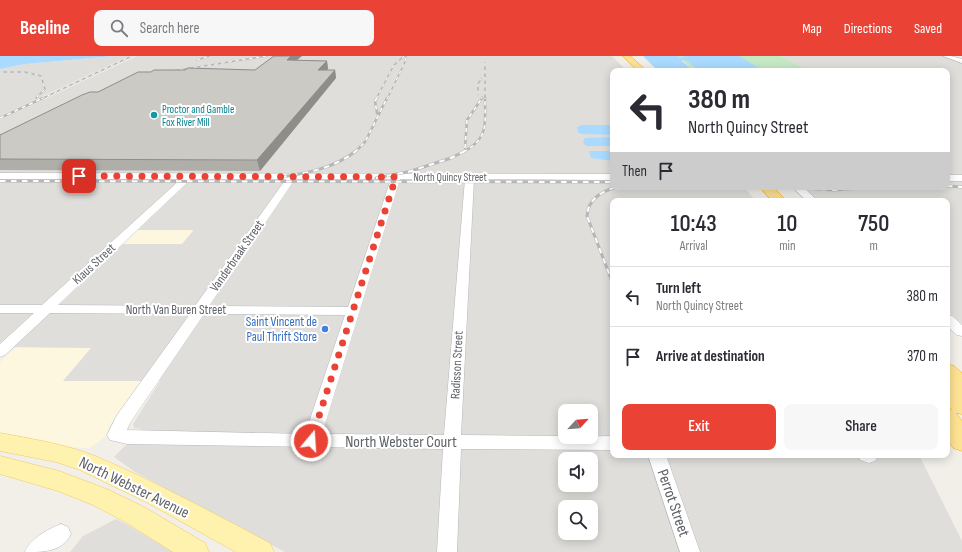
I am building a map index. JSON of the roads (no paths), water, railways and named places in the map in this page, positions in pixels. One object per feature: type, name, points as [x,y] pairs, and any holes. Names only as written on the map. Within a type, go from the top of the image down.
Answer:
[{"type":"highway","points":[[620,56],[633,68]]},
{"type":"highway","points":[[626,56],[640,68]]},
{"type":"highway","points":[[758,190],[765,198]]},
{"type":"highway","points":[[769,190],[777,198]]},
{"type":"highway","points":[[950,374],[962,386]]},
{"type":"highway","points":[[950,393],[962,406]]},
{"type":"highway","points":[[950,422],[962,442]]},
{"type":"main road","name":"North Webster Avenue","points":[[0,442],[56,453],[87,463],[154,495],[261,552]]},
{"type":"main road","name":"North Webster Avenue","points":[[0,465],[35,474],[84,490],[115,504],[196,552]]},
{"type":"street","points":[[946,56],[962,61]]},
{"type":"street","name":"North Quincy Street","points":[[0,176],[292,176],[470,178],[610,177]]},
{"type":"street","name":"Klaus Street","points":[[0,352],[189,176]]},
{"type":"street","name":"Vanderbraak Street","points":[[116,435],[123,420],[292,176]]},
{"type":"street","points":[[311,441],[396,177]]},
{"type":"street","name":"Radisson Street","points":[[446,552],[470,178]]},
{"type":"street","points":[[950,178],[962,178]]},
{"type":"street","points":[[800,190],[809,198]]},
{"type":"street","name":"North Van Buren Street","points":[[0,309],[353,311]]},
{"type":"street","points":[[950,322],[962,332]]},
{"type":"street","name":"North Webster Court","points":[[116,435],[127,437],[311,441],[610,442]]},
{"type":"street","name":"Perrot Street","points":[[658,458],[690,552]]},
{"type":"street","points":[[35,552],[61,534]]},
{"type":"water","points":[[0,56],[113,56],[25,64],[0,69]]},
{"type":"water","points":[[643,56],[678,56],[682,59],[684,56],[739,56],[759,68],[696,68],[684,60],[682,61],[690,68],[655,68]]},
{"type":"water","points":[[582,125],[610,125],[610,135],[578,133],[577,127]]},
{"type":"water","points":[[610,137],[610,146],[587,146],[583,141],[585,138]]},
{"type":"water","points":[[589,151],[610,151],[610,161],[591,158]]},
{"type":"railway","points":[[41,99],[132,56]]},
{"type":"railway","points":[[197,60],[209,56]]},
{"type":"railway","points":[[166,72],[267,56]]},
{"type":"railway","points":[[376,99],[394,65],[404,56]]},
{"type":"railway","points":[[387,99],[405,62],[406,56]]},
{"type":"railway","points":[[463,152],[477,142],[484,130],[485,63]]},
{"type":"railway","points":[[0,72],[25,72],[41,76],[45,89],[36,98]]},
{"type":"railway","points":[[478,94],[478,84],[481,79]]},
{"type":"railway","points":[[0,118],[43,98]]},
{"type":"railway","points":[[377,98],[375,101],[377,113]]},
{"type":"railway","points":[[356,151],[365,142],[387,98]]},
{"type":"railway","points":[[465,148],[467,120],[482,98]]},
{"type":"railway","points":[[281,177],[301,174],[330,166],[356,151]]},
{"type":"railway","points":[[410,171],[451,158],[463,152]]},
{"type":"railway","points":[[376,178],[410,171]]},
{"type":"railway","points":[[0,181],[610,182]]},
{"type":"railway","points":[[950,186],[962,187]]},
{"type":"railway","points":[[610,189],[596,197],[590,205],[587,216],[610,276]]},
{"type":"place","name":"Proctor and Gamble Fox River Mill","points":[[154,115]]},
{"type":"place","name":"Saint Vincent de Paul Thrift Store","points":[[325,329]]}]
